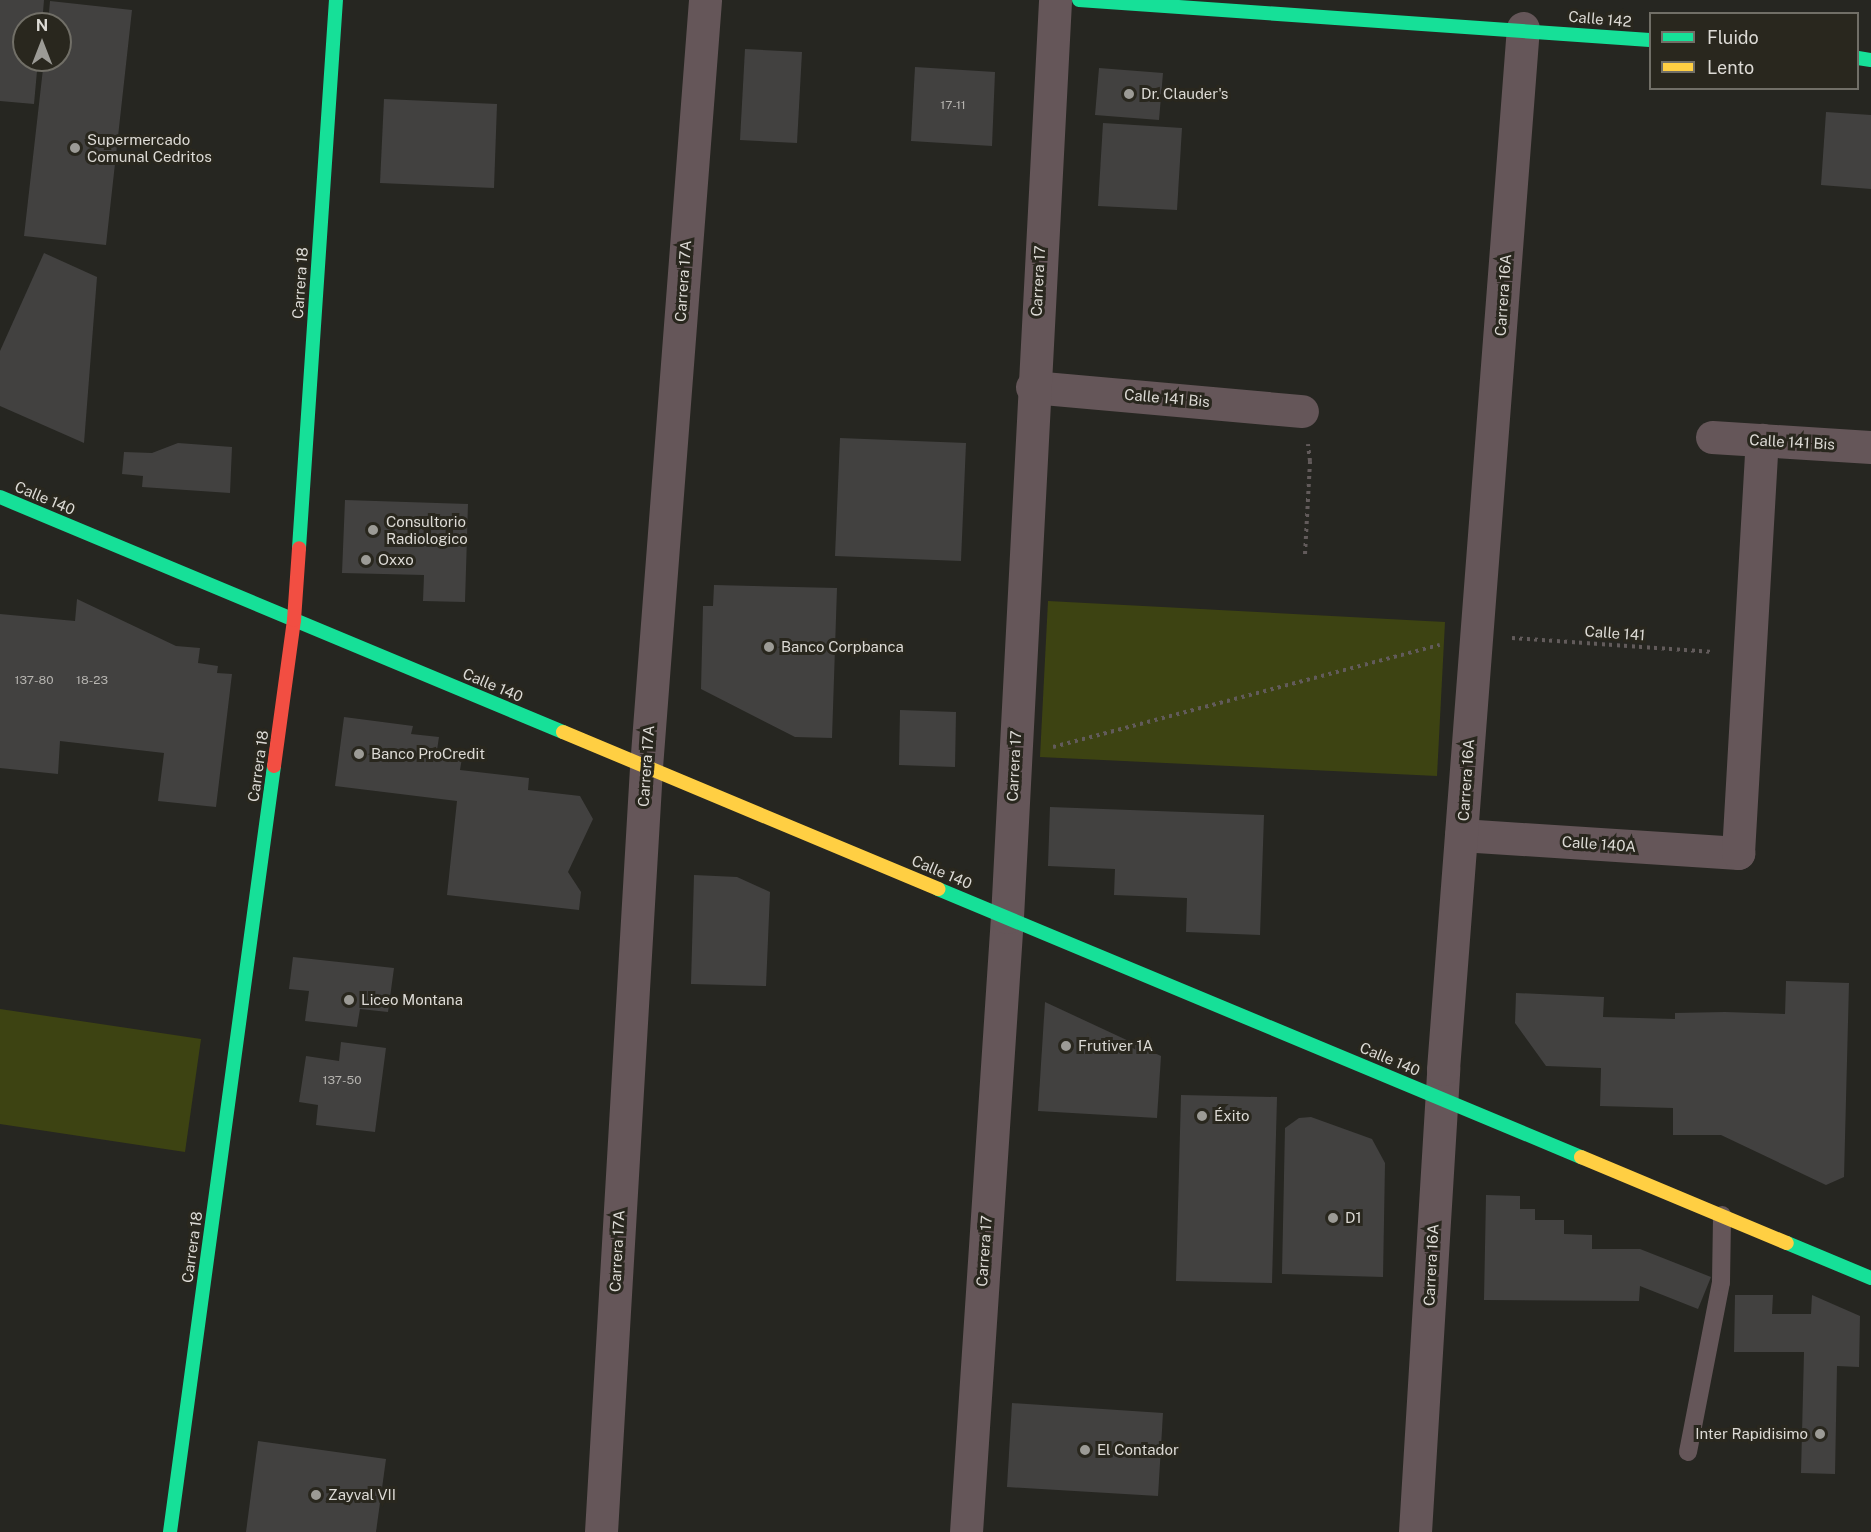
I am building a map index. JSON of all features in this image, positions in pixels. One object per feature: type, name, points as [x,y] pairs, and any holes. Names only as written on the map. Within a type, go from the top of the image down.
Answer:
[{"type":"street","name":"Carrera 18","points":[[170,1532],[294,620],[336,0]]},
{"type":"street","name":"Carrera 17A","points":[[601,1532],[646,767],[705,0]]},
{"type":"street","name":"Carrera 17","points":[[966,1532],[1007,917],[1032,387],[1055,0]]},
{"type":"street","name":"Calle 142","points":[[1079,0],[1523,28],[1649,40]]},
{"type":"street","name":"Carrera 16A","points":[[1415,1532],[1441,1098],[1523,28]]},
{"type":"street","name":"Calle 141 Bis","points":[[1032,387],[1302,411]]},
{"type":"street","name":"Calle 141 Bis","points":[[1712,437],[1871,447]]},
{"type":"street","points":[[1751,655],[1762,440]]},
{"type":"street","name":"Calle 140","points":[[0,497],[1871,1278]]},
{"type":"street","name":"Calle 140A","points":[[1461,835],[1738,853],[1751,655]]},
{"type":"lane","points":[[1688,1452],[1721,1282],[1722,1215]]},
{"type":"path","points":[[1302,411],[1310,461],[1305,554]]},
{"type":"path","name":"Calle 141","points":[[1014,755],[1477,635],[1751,655]]},
{"type":"green space","points":[[1048,601],[1445,622],[1437,776],[1040,757]]},
{"type":"green space","points":[[0,1009],[201,1039],[185,1152],[0,1124]]},
{"type":"building","points":[[0,0],[44,0],[43,12],[12,12],[12,72],[37,72],[34,104],[0,101]]},
{"type":"building","name":"Supermercado Comunal Cedritos","points":[[50,1],[132,10],[106,245],[24,236],[43,72],[72,72],[72,12],[49,12]]},
{"type":"building","points":[[745,49],[802,52],[797,143],[740,140]]},
{"type":"building","points":[[915,67],[995,72],[992,146],[911,141]]},
{"type":"building","name":"Dr. Clauder's","points":[[1099,68],[1163,73],[1159,120],[1095,115]]},
{"type":"building","points":[[384,99],[497,104],[494,188],[380,183]]},
{"type":"building","points":[[1826,112],[1871,115],[1871,189],[1821,185]]},
{"type":"building","points":[[1103,123],[1182,128],[1177,210],[1098,206]]},
{"type":"building","points":[[44,253],[97,277],[84,443],[0,406],[0,351]]},
{"type":"building","points":[[840,438],[966,443],[961,561],[835,556]]},
{"type":"building","points":[[178,443],[232,447],[230,493],[142,487],[143,476],[122,474],[124,452],[152,453]]},
{"type":"building","points":[[345,500],[468,504],[465,602],[423,601],[424,575],[342,573]]},
{"type":"building","name":"Banco Corpbanca","points":[[714,585],[837,588],[832,738],[795,737],[701,689],[703,606],[713,606]]},
{"type":"building","points":[[77,599],[176,646],[200,648],[198,663],[218,666],[217,673],[232,674],[216,807],[158,801],[164,753],[60,741],[58,774],[0,768],[0,614],[75,621]]},
{"type":"building","points":[[900,710],[956,712],[955,767],[899,765]]},
{"type":"building","points":[[344,717],[413,726],[411,734],[439,737],[437,750],[463,752],[460,770],[529,778],[528,790],[580,796],[593,819],[568,872],[581,892],[579,910],[447,895],[457,801],[335,786]]},
{"type":"building","points":[[1050,807],[1264,815],[1260,935],[1186,932],[1187,898],[1114,895],[1115,869],[1048,866]]},
{"type":"building","points":[[694,875],[737,877],[770,892],[766,986],[691,984]]},
{"type":"building","name":"Liceo Montana","points":[[293,957],[394,968],[388,1012],[360,1009],[357,1027],[305,1021],[309,991],[289,989]]},
{"type":"building","points":[[1786,981],[1849,983],[1844,1177],[1826,1185],[1721,1135],[1673,1135],[1673,1108],[1600,1106],[1601,1068],[1546,1066],[1515,1023],[1516,993],[1604,997],[1603,1017],[1675,1019],[1675,1013],[1785,1014]]},
{"type":"building","points":[[1045,1002],[1161,1056],[1157,1118],[1038,1111]]},
{"type":"building","points":[[341,1042],[386,1048],[375,1132],[316,1125],[318,1105],[299,1102],[306,1056],[339,1061]]},
{"type":"building","points":[[1181,1095],[1277,1097],[1272,1283],[1176,1281]]},
{"type":"building","name":"D1","points":[[1311,1117],[1372,1139],[1385,1163],[1383,1277],[1282,1274],[1285,1128],[1299,1118]]},
{"type":"building","points":[[1486,1195],[1520,1196],[1520,1209],[1535,1209],[1535,1220],[1564,1220],[1564,1234],[1592,1235],[1592,1249],[1640,1249],[1711,1277],[1698,1309],[1640,1286],[1639,1301],[1484,1300]]},
{"type":"building","points":[[1735,1295],[1773,1295],[1772,1314],[1811,1314],[1812,1295],[1860,1316],[1859,1367],[1837,1366],[1835,1474],[1801,1473],[1804,1352],[1734,1352]]},
{"type":"building","name":"El Contador","points":[[1012,1403],[1163,1413],[1158,1496],[1007,1487]]},
{"type":"building","name":"Zayval VII","points":[[258,1441],[386,1459],[376,1532],[246,1532]]},
{"type":"traffic: fast","points":[[299,548],[336,0]]},
{"type":"traffic: fast","points":[[1079,0],[1649,40]]},
{"type":"traffic: fast","points":[[1859,58],[1871,60]]},
{"type":"traffic: fast","points":[[0,497],[563,732]]},
{"type":"traffic: fast","points":[[170,1532],[274,766]]},
{"type":"traffic: fast","points":[[938,889],[1581,1157]]},
{"type":"traffic: fast","points":[[1787,1243],[1871,1278]]},
{"type":"traffic: slow","points":[[563,732],[938,889]]},
{"type":"traffic: slow","points":[[1581,1157],[1787,1243]]},
{"type":"traffic: jam","points":[[274,766],[294,620],[299,548]]},
{"type":"place","name":"Dr. Clauder's","points":[[1129,94]]},
{"type":"place","name":"Supermercado Comunal Cedritos","points":[[75,148]]},
{"type":"place","name":"Consultorio Radiologico","points":[[373,530]]},
{"type":"place","name":"Oxxo","points":[[366,560]]},
{"type":"place","name":"Banco Corpbanca","points":[[769,647]]},
{"type":"place","name":"Banco ProCredit","points":[[359,754]]},
{"type":"place","name":"Liceo Montana","points":[[349,1000]]},
{"type":"place","name":"Frutiver 1A","points":[[1066,1046]]},
{"type":"place","name":"Éxito","points":[[1202,1116]]},
{"type":"place","name":"D1","points":[[1333,1218]]},
{"type":"place","name":"Inter Rapidisimo","points":[[1820,1434]]},
{"type":"place","name":"El Contador","points":[[1085,1450]]},
{"type":"place","name":"Zayval VII","points":[[316,1495]]}]
